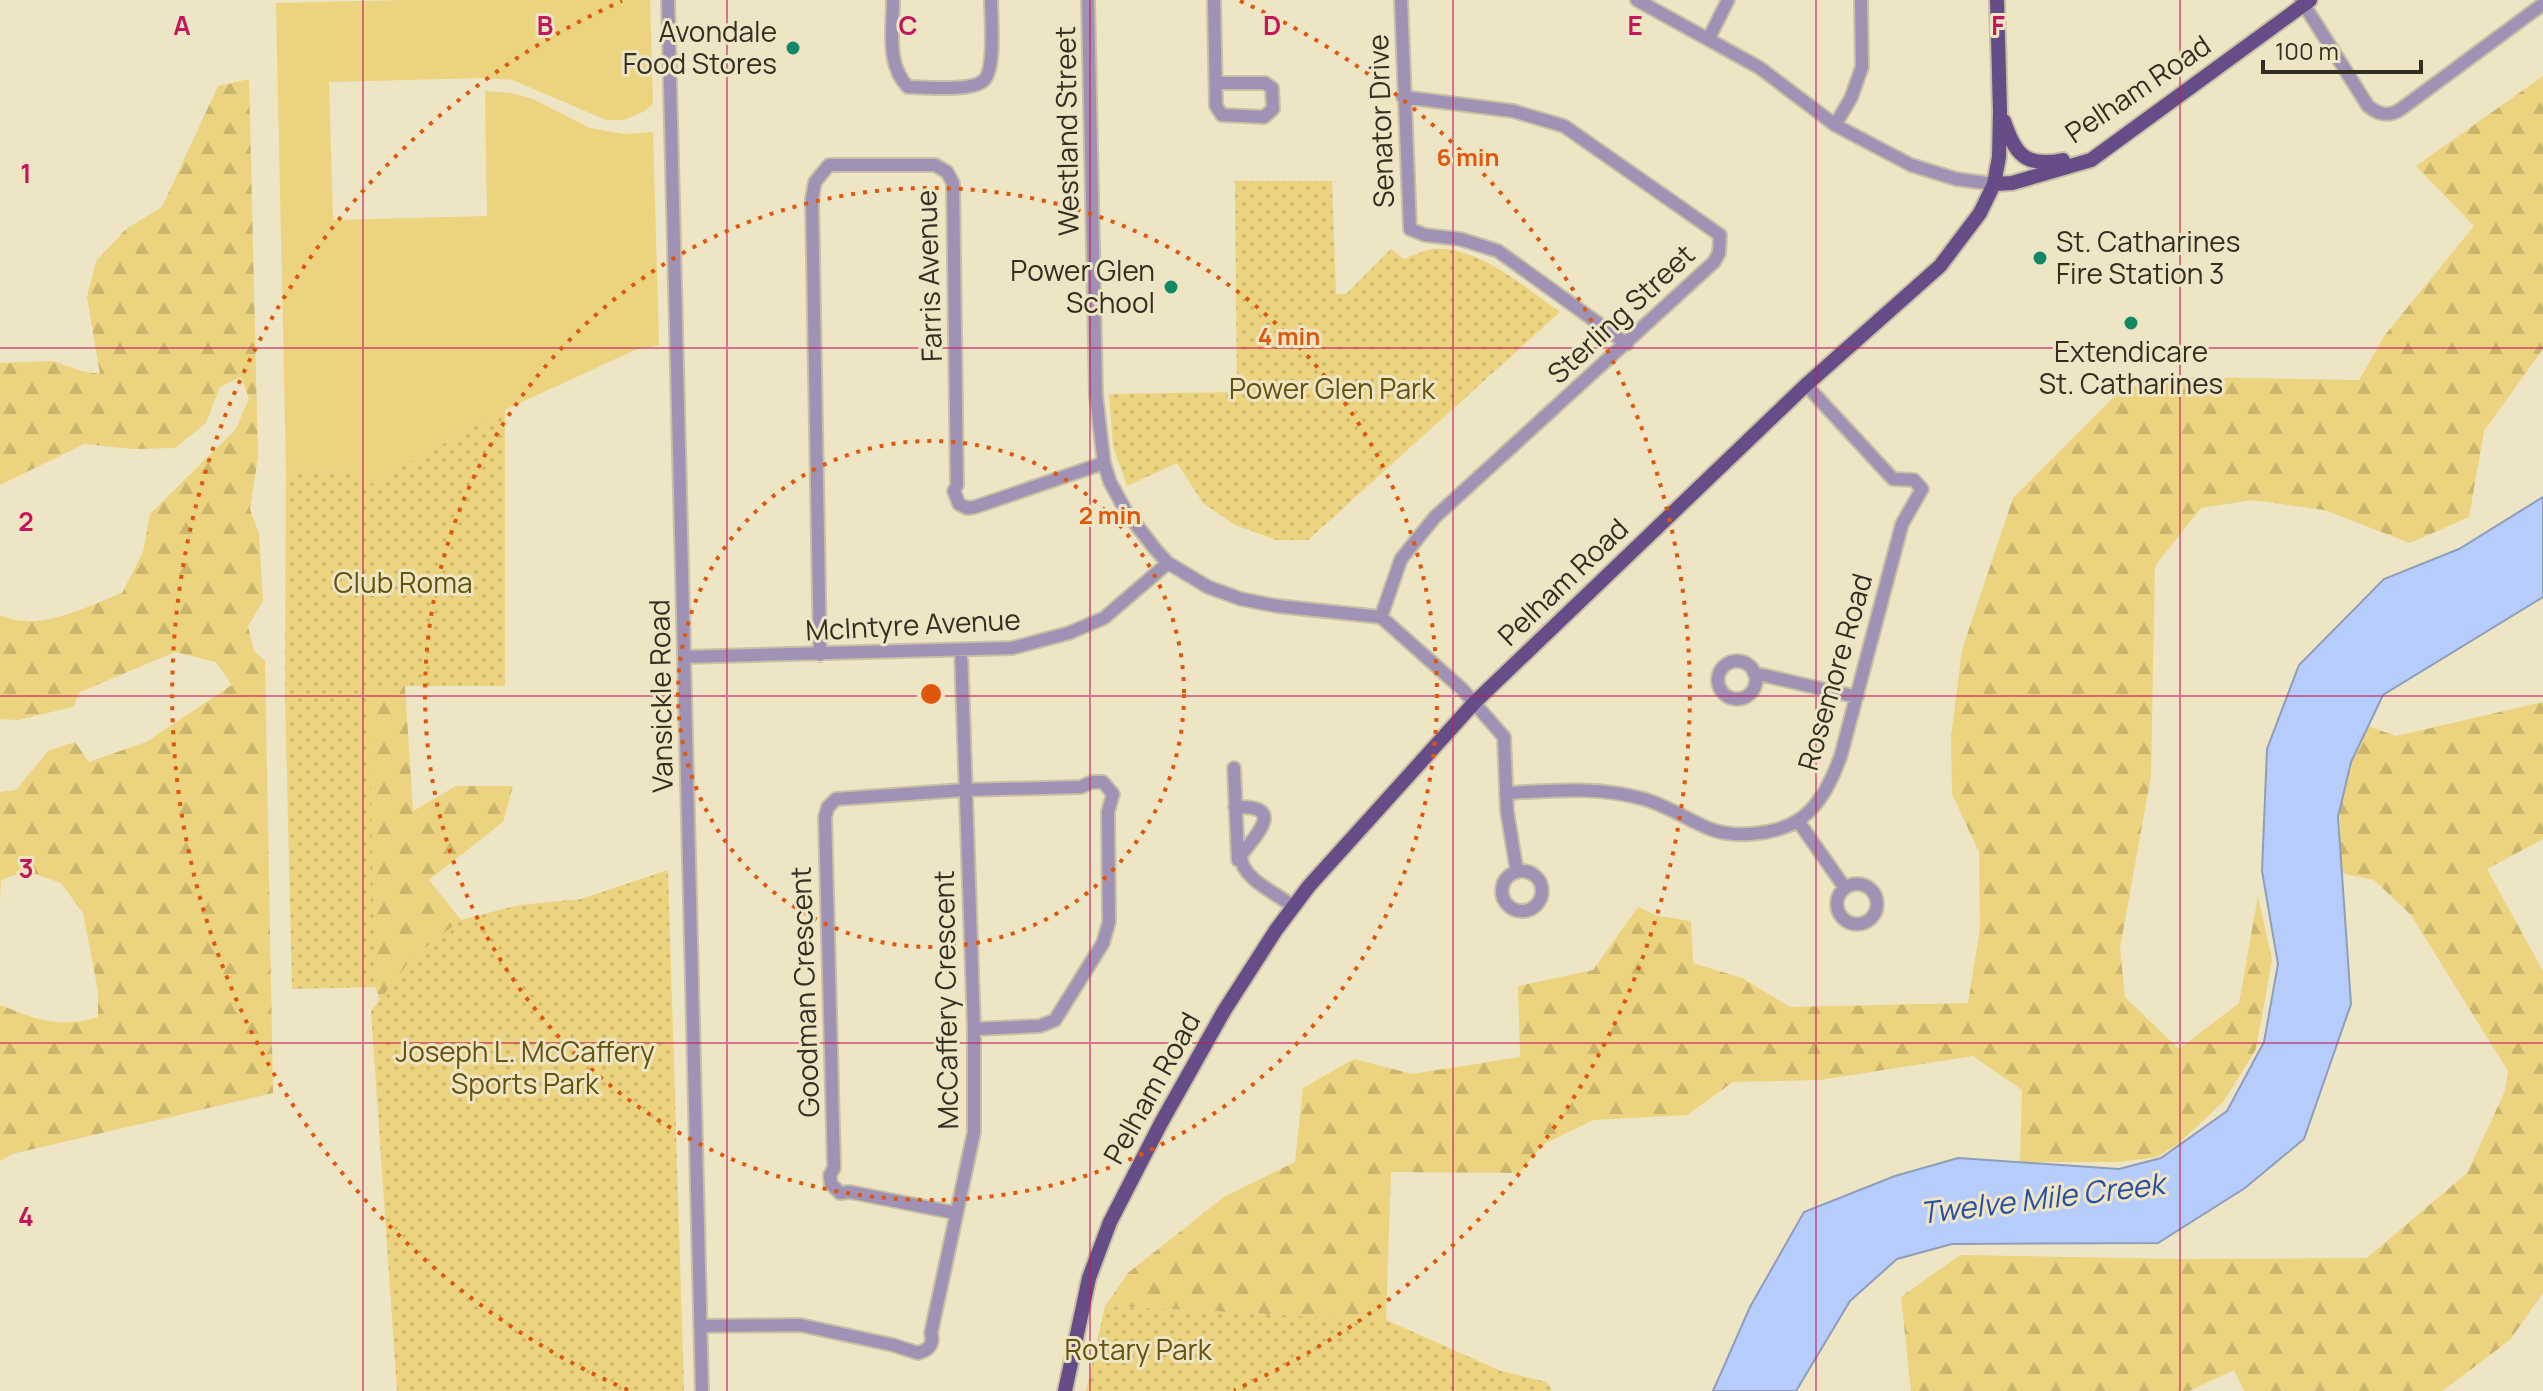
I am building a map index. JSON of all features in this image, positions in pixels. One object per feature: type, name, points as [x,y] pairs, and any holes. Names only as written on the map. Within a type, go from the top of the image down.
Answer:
[{"type":"main road","points":[[1994,184],[1999,157],[2000,112],[1997,0]]},
{"type":"main road","name":"Pelham Road","points":[[1065,1391],[1089,1278],[1110,1222],[1224,1011],[1293,906],[1325,866],[1475,702],[1806,385],[1940,266],[1980,213],[1994,184],[2012,183],[2091,160],[2305,1]]},
{"type":"main road","points":[[2000,112],[2012,147],[2030,161],[2046,164],[2068,159],[2091,160]]},
{"type":"street","name":"Vansickle Road","points":[[668,0],[702,1391]]},
{"type":"street","points":[[893,0],[894,65],[898,77],[908,87],[968,87],[984,81],[990,70],[991,0]]},
{"type":"street","name":"Westland Street","points":[[1088,0],[1096,395],[1104,463],[1110,482],[1127,513],[1168,563],[1208,587],[1241,599],[1277,606],[1381,617]]},
{"type":"street","points":[[1214,0],[1216,106],[1222,115],[1264,117],[1273,109],[1272,88],[1265,83],[1216,83]]},
{"type":"street","name":"Senator Drive","points":[[1401,0],[1410,229],[1425,235],[1460,239],[1498,251],[1627,344]]},
{"type":"street","points":[[1637,0],[1760,68],[1835,125],[1911,165],[1956,179],[1994,184]]},
{"type":"street","points":[[1709,38],[1728,0]]},
{"type":"street","points":[[1835,125],[1851,98],[1862,67],[1861,0]]},
{"type":"street","points":[[2305,1],[2368,106],[2375,112],[2387,115],[2401,109],[2543,4]]},
{"type":"street","name":"Sterling Street","points":[[1381,617],[1401,559],[1435,517],[1714,262],[1719,253],[1720,235],[1564,126],[1513,111],[1403,97]]},
{"type":"street","name":"Farris Avenue","points":[[820,655],[812,199],[815,182],[829,165],[935,165],[947,172],[953,183],[957,485],[954,491],[959,504],[967,508],[975,507],[1104,463]]},
{"type":"street","name":"Rosemore Road","points":[[1798,821],[1818,799],[1833,775],[1857,697],[1902,524],[1922,489],[1914,480],[1893,479],[1806,385]]},
{"type":"street","name":"McIntyre Avenue","points":[[684,657],[1012,648],[1069,633],[1104,618],[1168,563]]},
{"type":"street","points":[[1381,617],[1475,702],[1504,737],[1506,793],[1517,872]]},
{"type":"street","name":"McCaffery Crescent","points":[[700,1326],[800,1325],[902,1347],[912,1352],[923,1351],[932,1342],[931,1333],[974,1132],[974,1029],[961,651]]},
{"type":"street","points":[[1754,673],[1857,697]]},
{"type":"street","points":[[1234,768],[1237,855],[1246,870]]},
{"type":"street","points":[[964,790],[1081,787],[1097,781],[1106,784],[1113,794],[1108,812],[1109,922],[1103,943],[1055,1020],[1034,1026],[974,1029]]},
{"type":"street","points":[[1506,793],[1586,789],[1611,791],[1650,801],[1702,826],[1732,834],[1758,833],[1798,821],[1845,888]]},
{"type":"street","name":"Goodman Crescent","points":[[956,1213],[850,1192],[840,1193],[831,1184],[834,1152],[824,830],[828,807],[836,799],[964,790]]},
{"type":"street","points":[[1235,807],[1254,807],[1265,818],[1263,827],[1240,860],[1246,870],[1293,906]]},
{"type":"green space","points":[[650,0],[653,104],[624,120],[606,120],[513,80],[329,82],[333,220],[487,216],[485,91],[533,99],[590,128],[625,134],[653,132],[659,345],[635,350],[505,410],[360,490],[360,472],[286,471],[276,3]]},
{"type":"green space","points":[[2543,76],[2543,349],[2484,431],[2469,517],[2410,543],[2324,510],[2252,500],[2201,508],[2155,566],[2151,776],[2120,948],[2125,997],[2179,1049],[2239,1003],[2258,896],[2272,960],[2256,1049],[2224,1101],[2178,1144],[2157,1157],[2120,1162],[2020,1162],[2022,1090],[1973,1056],[1820,1080],[1733,1082],[1687,1115],[1593,1120],[1544,1144],[1519,1173],[1391,1172],[1386,1320],[1105,1306],[1128,1273],[1224,1197],[1295,1162],[1303,1088],[1354,1059],[1412,1074],[1520,1057],[1518,986],[1593,970],[1638,907],[1658,916],[1691,921],[1693,963],[1742,978],[1790,1007],[1968,1003],[1980,929],[1979,852],[1952,794],[1951,737],[1962,650],[2013,498],[2123,388],[2185,377],[2359,380],[2385,335],[2474,226],[2416,166]]},
{"type":"green space","points":[[249,79],[258,457],[250,509],[259,534],[263,601],[248,626],[254,651],[265,661],[273,1093],[12,1154],[0,1161],[0,1005],[48,1021],[84,1021],[98,1017],[98,991],[83,913],[61,883],[26,871],[1,880],[0,900],[0,792],[16,790],[48,751],[75,742],[89,762],[146,742],[232,685],[216,662],[175,652],[80,692],[73,707],[18,720],[0,719],[0,615],[15,620],[46,620],[122,593],[143,552],[150,514],[236,429],[249,398],[241,377],[220,387],[206,423],[175,448],[132,449],[84,444],[0,485],[0,363],[53,361],[100,374],[87,297],[96,261],[126,229],[162,207],[218,86]]},
{"type":"green space","name":"Power Glen Park","points":[[1235,181],[1332,181],[1336,294],[1346,294],[1391,249],[1404,259],[1428,250],[1445,249],[1480,259],[1515,279],[1560,312],[1308,540],[1276,540],[1235,525],[1203,503],[1177,463],[1127,486],[1113,446],[1109,394],[1237,392]]},
{"type":"green space","name":"Club Roma","points":[[505,410],[505,686],[369,686],[375,987],[292,989],[285,695],[286,471],[361,472],[361,489]]},
{"type":"green space","points":[[368,686],[405,686],[413,811],[456,786],[513,786],[503,822],[429,880],[461,920],[413,958],[380,1000],[375,987]]},
{"type":"green space","points":[[2543,702],[2543,839],[2487,869],[2543,971],[2543,1293],[2510,1340],[2442,1391],[2244,1391],[2234,1370],[2189,1391],[1911,1391],[1901,1297],[1960,1255],[2177,1259],[2367,1258],[2467,1173],[2505,1091],[2508,1071],[2411,915],[2374,880],[2341,873],[2339,768],[2354,721],[2396,736]]},
{"type":"green space","name":"Joseph L. McCaffery Sports Park","points":[[668,870],[684,1391],[397,1391],[371,1011],[412,958],[461,920],[519,905],[581,899]]},
{"type":"green space","name":"Rotary Park","points":[[1105,1306],[1386,1320],[1501,1371],[1547,1382],[1552,1391],[1086,1391]]},
{"type":"water","name":"Twelve Mile Creek","points":[[2543,497],[2543,597],[2383,695],[2351,762],[2338,817],[2351,1004],[2304,1139],[2245,1188],[2158,1243],[1952,1244],[1897,1259],[1850,1301],[1796,1391],[1713,1391],[1750,1307],[1804,1212],[1895,1176],[1958,1158],[2119,1169],[2161,1158],[2227,1111],[2264,1042],[2278,964],[2262,871],[2267,749],[2299,665],[2384,579],[2459,549]]},
{"type":"place","name":"Avondale Food Stores","points":[[793,48]]},
{"type":"place","name":"St. Catharines Fire Station 3","points":[[2040,258]]},
{"type":"place","name":"Power Glen School","points":[[1171,287]]},
{"type":"place","name":"Extendicare St. Catharines","points":[[2131,323]]}]
